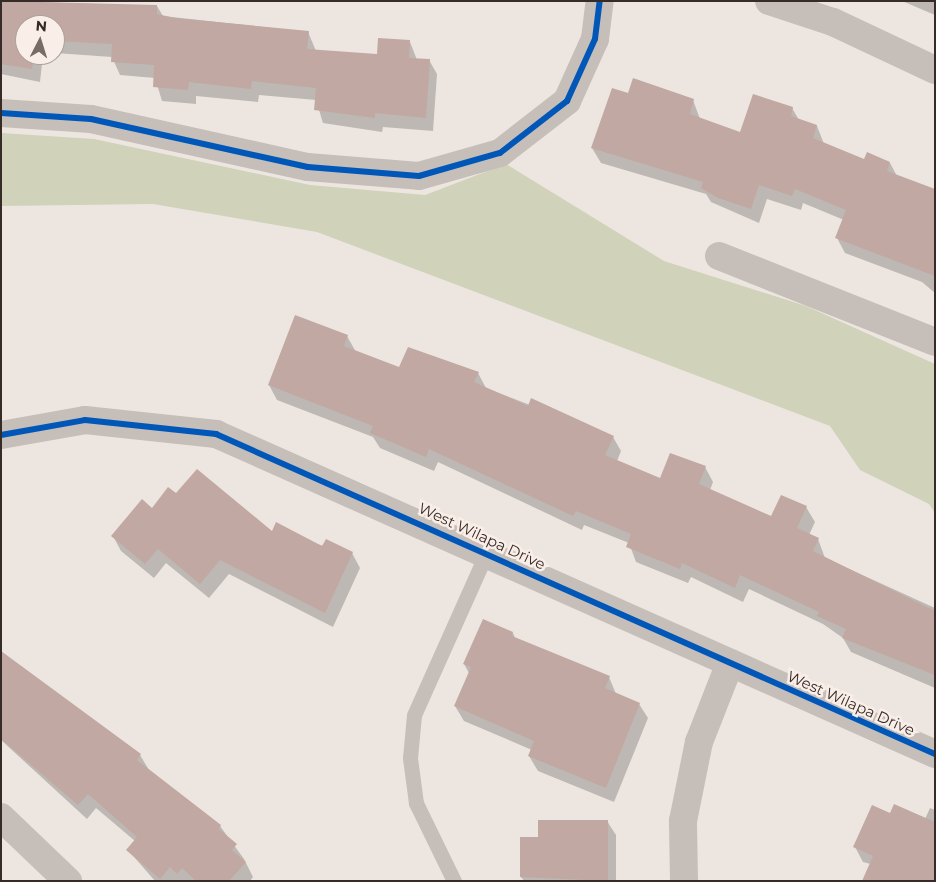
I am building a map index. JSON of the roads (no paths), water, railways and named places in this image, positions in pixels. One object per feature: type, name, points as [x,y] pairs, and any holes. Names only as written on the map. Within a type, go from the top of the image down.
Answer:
[{"type":"street","points":[[1,113],[91,119],[308,167],[419,176],[500,153],[567,101],[595,39],[600,1]]},
{"type":"street","points":[[769,1],[832,22],[935,70]]},
{"type":"street","points":[[719,256],[935,342]]},
{"type":"street","name":"West Wilapa Drive","points":[[1,435],[85,420],[216,434],[488,552],[935,754]]},
{"type":"street","points":[[684,881],[683,821],[699,742],[730,663]]},
{"type":"street","points":[[1,817],[68,881]]},
{"type":"lane","points":[[454,881],[416,803],[410,758],[414,715],[488,552]]}]
